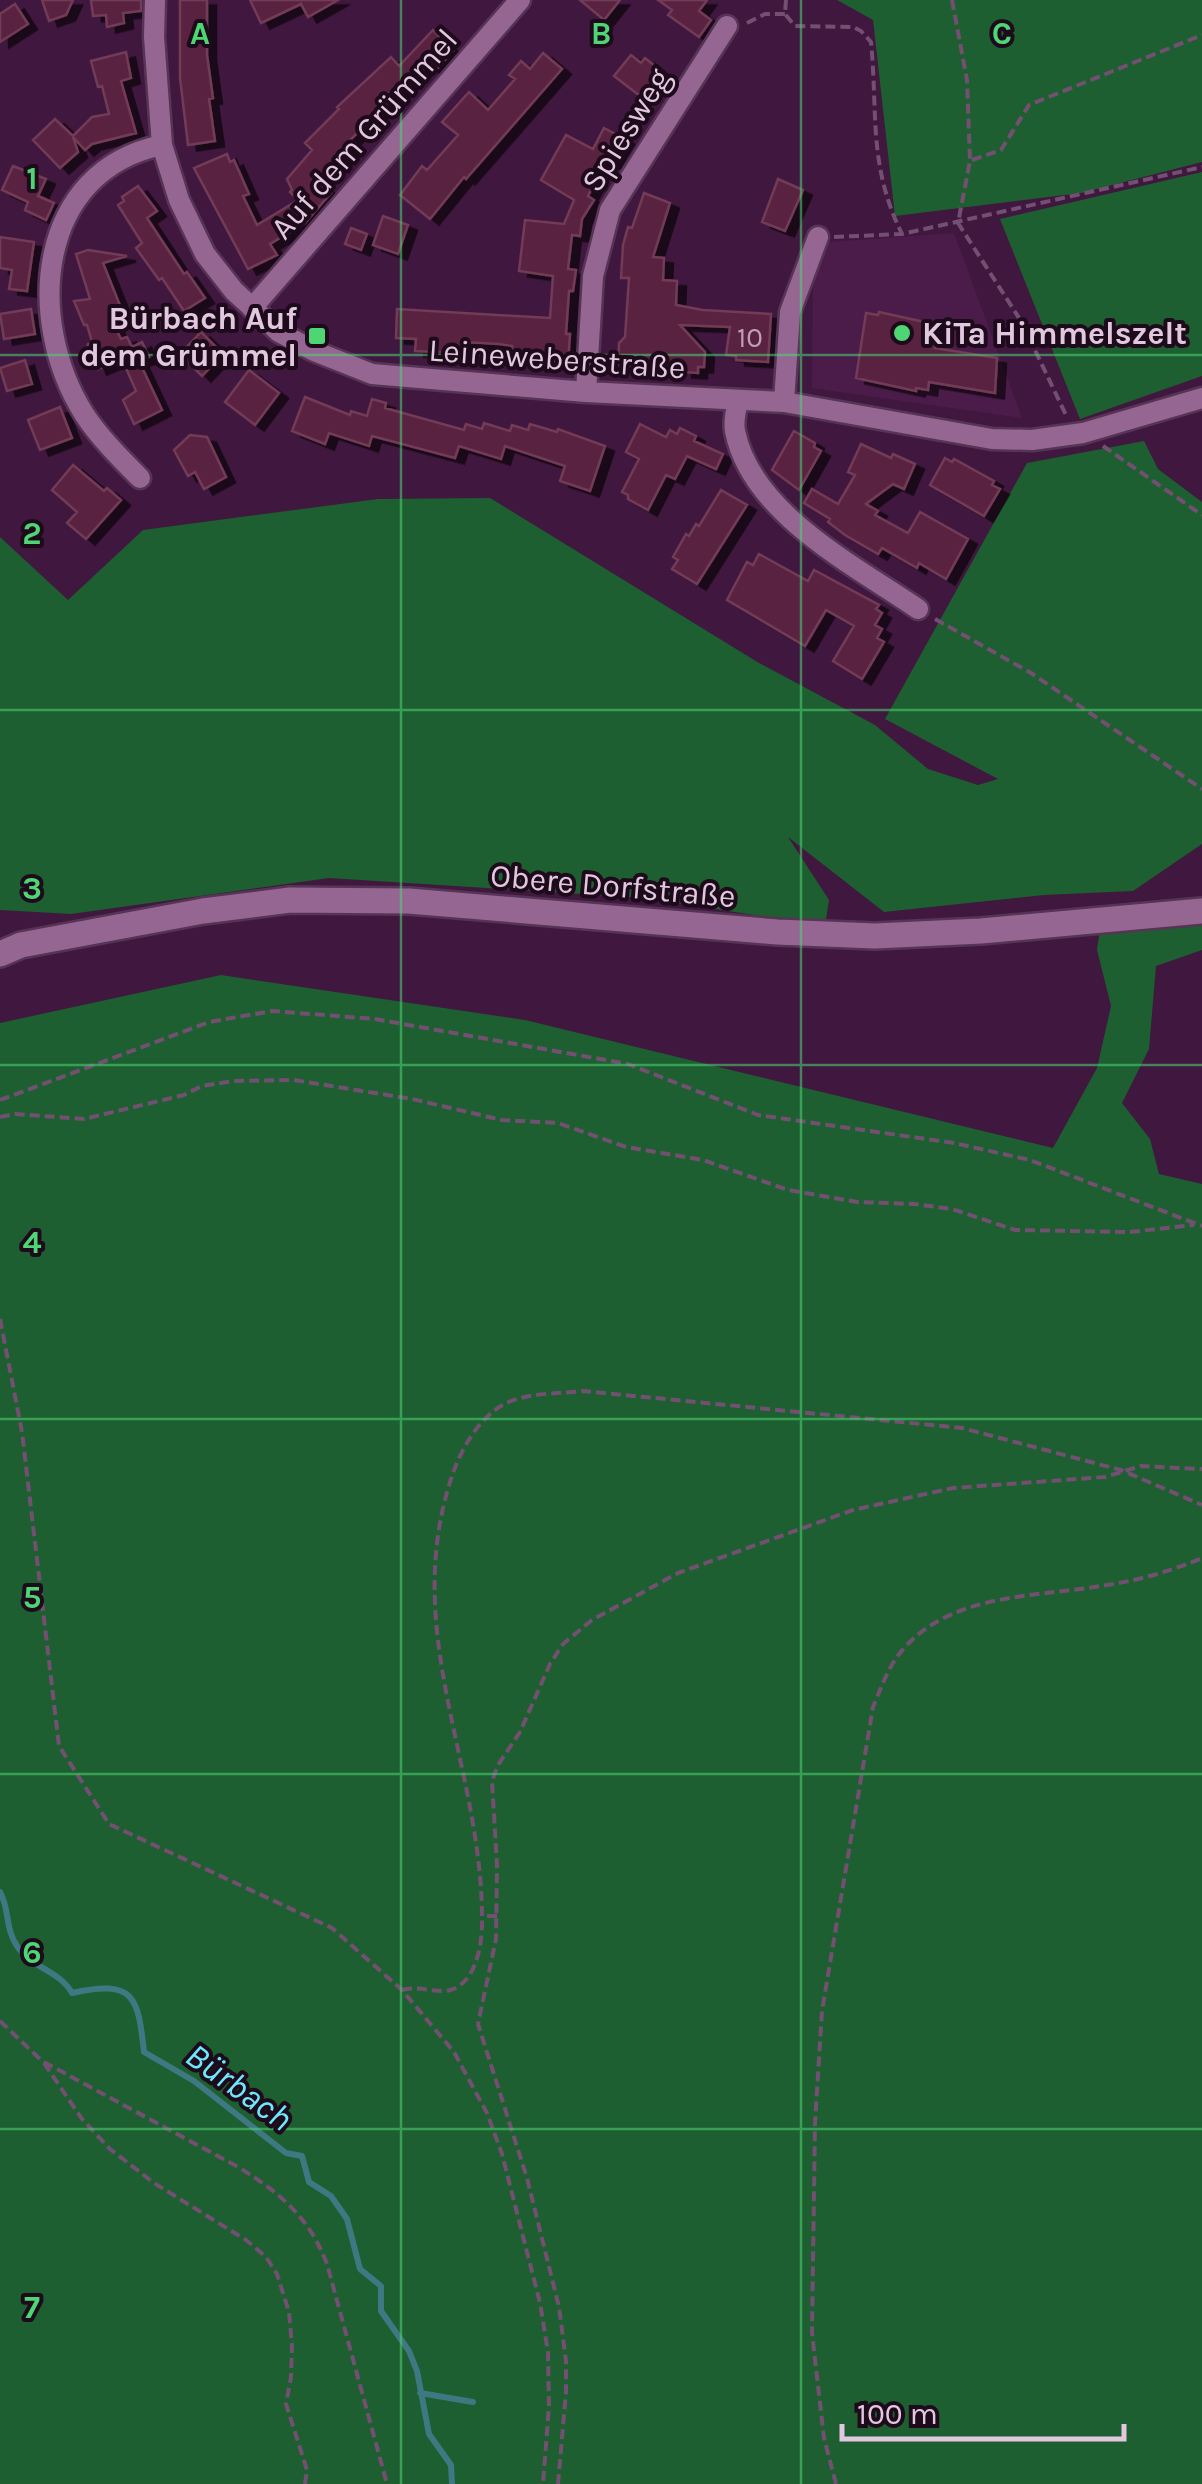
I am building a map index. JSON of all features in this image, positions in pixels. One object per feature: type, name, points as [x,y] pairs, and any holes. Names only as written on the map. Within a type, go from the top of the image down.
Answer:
[{"type":"street","name":"Leineweberstraße","points":[[155,0],[162,145],[179,200],[205,254],[234,292],[279,332],[372,374],[586,392],[784,402],[992,439],[1032,440],[1083,433],[1202,398]]},
{"type":"street","name":"Auf dem Grümmel","points":[[252,308],[520,0]]},
{"type":"street","name":"Spiesweg","points":[[586,392],[593,276],[610,210],[728,26]]},
{"type":"street","points":[[140,478],[84,414],[55,342],[50,285],[60,236],[70,210],[88,182],[136,150],[162,145]]},
{"type":"street","points":[[784,402],[790,312],[818,237]]},
{"type":"street","points":[[738,400],[734,427],[744,462],[772,501],[812,536],[918,609]]},
{"type":"street","name":"Obere Dorfstraße","points":[[7,948],[204,911],[290,900],[409,902],[875,936],[1015,929],[1202,911]]},
{"type":"path","points":[[786,0],[785,14],[795,26],[854,27],[862,30],[871,42],[876,153],[888,206],[902,234]]},
{"type":"path","points":[[952,0],[967,80],[970,161],[958,223],[1020,320],[1068,420],[1202,515]]},
{"type":"path","points":[[728,26],[751,22],[766,14],[785,14]]},
{"type":"path","points":[[970,161],[1001,150],[1030,105],[1202,34]]},
{"type":"path","points":[[818,237],[902,234],[1202,167]]},
{"type":"path","points":[[918,609],[1031,673],[1202,789]]},
{"type":"path","points":[[0,1100],[209,1022],[272,1012],[374,1019],[628,1064],[758,1116],[954,1143],[1030,1160],[1200,1225]]},
{"type":"path","points":[[0,1118],[15,1114],[84,1119],[184,1095],[202,1086],[294,1080],[412,1099],[502,1120],[558,1123],[626,1147],[702,1160],[788,1190],[857,1202],[952,1209],[1014,1230],[1130,1232],[1200,1225]]},
{"type":"path","points":[[0,1319],[22,1432],[59,1746],[109,1824],[332,1928],[402,1990],[438,2030],[470,2078],[502,2154],[540,2304],[548,2352],[549,2406],[543,2484]]},
{"type":"path","points":[[402,1990],[415,1987],[448,1991],[461,1983],[480,1952],[482,1873],[435,1631],[434,1571],[442,1504],[458,1459],[478,1426],[502,1404],[583,1391],[962,1428],[1121,1470],[1202,1505]]},
{"type":"path","points":[[558,2484],[566,2361],[558,2307],[523,2163],[478,2024],[496,1938],[492,1781],[520,1732],[550,1664],[564,1644],[592,1620],[678,1573],[853,1510],[954,1488],[1105,1477],[1141,1466],[1202,1470]]},
{"type":"path","points":[[836,2484],[824,2438],[812,2332],[815,2124],[822,2011],[873,1707],[888,1670],[906,1647],[922,1632],[951,1616],[980,1604],[1154,1576],[1202,1558]]},
{"type":"path","points":[[482,1916],[496,1916]]},
{"type":"path","points":[[0,2021],[42,2061],[82,2119],[110,2149],[266,2257],[277,2274],[289,2312],[292,2376],[286,2404],[300,2439],[307,2470],[305,2484]]},
{"type":"path","points":[[42,2061],[240,2168],[272,2188],[306,2220],[326,2264],[387,2484]]},
{"type":"shaded area","name":"KiTa Himmelszelt","points":[[954,233],[1022,418],[812,388],[813,278],[829,242]]},
{"type":"green space","points":[[837,0],[1202,0],[1202,162],[1081,193],[895,216],[873,20]]},
{"type":"green space","points":[[1202,172],[1202,376],[1080,419],[1000,219]]},
{"type":"green space","points":[[1144,441],[1158,469],[1202,502],[1202,844],[1133,891],[1044,895],[884,912],[788,837],[829,900],[825,926],[644,898],[329,878],[71,914],[0,910],[0,537],[68,600],[143,530],[378,499],[490,498],[759,663],[875,725],[928,769],[978,785],[998,779],[885,719],[1027,463]]},
{"type":"green space","points":[[1202,917],[1202,950],[1156,966],[1149,1049],[1122,1103],[1150,1139],[1159,1174],[1202,1184],[1202,2484],[0,2484],[0,1023],[221,975],[525,1020],[1053,1148],[1097,1068],[1111,1006],[1097,950],[1100,928]]},
{"type":"building","points":[[42,0],[73,0],[66,15],[49,21]]},
{"type":"building","points":[[91,0],[141,0],[141,11],[123,13],[124,23],[107,27],[106,15],[93,16]]},
{"type":"building","points":[[180,0],[207,0],[207,55],[213,98],[209,99],[215,141],[188,145],[180,78]]},
{"type":"building","points":[[250,0],[338,0],[308,17],[301,4],[261,23]]},
{"type":"building","points":[[580,0],[620,0],[604,20]]},
{"type":"building","points":[[658,0],[707,0],[699,11],[711,20],[699,37],[668,15],[672,10]]},
{"type":"building","points":[[15,4],[28,24],[0,42],[0,14]]},
{"type":"building","points":[[433,30],[453,51],[435,71],[428,65],[347,143],[353,148],[319,183],[331,193],[305,223],[270,244],[277,255],[248,269],[194,168],[227,154],[230,162],[234,160],[249,194],[243,196],[257,225],[298,200],[290,192],[287,179],[312,150],[305,143],[337,107],[391,57],[399,66]]},
{"type":"building","points":[[126,52],[131,78],[121,81],[136,133],[92,144],[85,150],[73,137],[78,152],[60,168],[33,140],[55,119],[73,136],[92,117],[109,114],[91,61]]},
{"type":"building","points":[[543,53],[562,69],[430,219],[400,195],[422,166],[427,170],[458,135],[442,122],[469,92],[488,110],[515,79],[509,75],[521,61],[530,69]]},
{"type":"building","points":[[631,55],[641,63],[645,58],[660,70],[640,96],[614,76]]},
{"type":"building","points":[[604,128],[625,139],[611,163],[607,160],[588,196],[594,200],[582,219],[580,236],[572,235],[568,269],[576,270],[573,291],[569,291],[568,363],[512,357],[512,346],[499,344],[462,342],[462,353],[415,351],[416,339],[396,338],[397,309],[550,318],[553,276],[519,271],[525,220],[564,224],[574,200],[541,180],[566,135],[593,149]]},
{"type":"building","points":[[13,166],[46,179],[38,196],[54,203],[46,220],[25,210],[28,202],[2,190]]},
{"type":"building","points":[[778,179],[803,190],[785,231],[762,222]]},
{"type":"building","points":[[138,186],[157,211],[147,218],[205,298],[184,311],[136,248],[142,243],[118,205],[124,201],[122,197]]},
{"type":"building","points":[[644,193],[670,203],[653,257],[664,258],[663,280],[677,281],[676,305],[771,314],[768,362],[736,360],[736,356],[726,355],[730,327],[680,325],[705,352],[704,367],[698,367],[698,373],[683,372],[683,366],[651,364],[642,365],[642,369],[618,364],[619,343],[625,337],[629,278],[621,278],[623,245]]},
{"type":"building","points":[[383,216],[408,225],[398,254],[373,245]]},
{"type":"building","points":[[351,228],[367,234],[361,250],[345,244]]},
{"type":"building","points":[[0,237],[34,242],[27,291],[9,289],[12,270],[0,268]]},
{"type":"building","points":[[88,250],[127,256],[103,263],[125,318],[113,323],[121,339],[127,337],[132,347],[142,342],[149,357],[139,361],[162,410],[134,424],[123,400],[136,391],[122,359],[98,369],[86,357],[92,342],[74,301],[90,299],[76,254]]},
{"type":"building","points":[[31,309],[35,334],[4,339],[0,314]]},
{"type":"building","points":[[879,312],[938,325],[935,348],[997,358],[995,393],[929,382],[928,390],[916,391],[856,378],[866,313]]},
{"type":"building","points":[[201,332],[223,354],[202,376],[180,354]]},
{"type":"building","points":[[25,360],[32,384],[7,391],[0,368]]},
{"type":"building","points":[[249,370],[279,393],[255,425],[225,402]]},
{"type":"building","points":[[305,397],[350,415],[351,411],[367,416],[372,399],[386,403],[385,408],[464,430],[466,424],[482,429],[484,423],[510,431],[512,425],[528,430],[530,424],[557,432],[558,429],[605,446],[590,491],[560,481],[565,466],[505,446],[501,459],[459,446],[455,458],[372,436],[369,446],[329,433],[325,444],[292,431]]},
{"type":"building","points":[[60,407],[72,438],[40,450],[28,420]]},
{"type":"building","points":[[640,424],[666,437],[670,430],[677,434],[680,428],[696,436],[694,441],[723,454],[716,469],[687,456],[675,479],[666,475],[648,510],[628,499],[622,492],[639,459],[626,452]]},
{"type":"building","points":[[794,431],[821,451],[799,490],[772,470]]},
{"type":"building","points":[[190,435],[207,437],[226,477],[204,489],[195,472],[188,476],[174,450]]},
{"type":"building","points":[[861,444],[915,464],[904,489],[893,484],[866,504],[878,511],[875,515],[908,533],[920,512],[968,539],[946,579],[882,548],[878,554],[845,535],[828,522],[830,519],[804,503],[812,489],[838,504],[855,475],[848,472]]},
{"type":"building","points":[[945,458],[994,481],[992,485],[1000,489],[984,516],[930,485]]},
{"type":"building","points":[[73,465],[121,500],[86,539],[67,523],[77,512],[52,490]]},
{"type":"building","points":[[721,490],[747,505],[697,584],[672,569],[678,560],[673,557],[686,534],[689,536],[696,524],[699,526]]},
{"type":"building","points":[[759,554],[808,581],[814,570],[879,605],[876,609],[882,613],[875,625],[882,629],[877,638],[884,642],[862,679],[833,661],[854,626],[826,610],[805,646],[727,600],[747,562],[753,565]]},
{"type":"waterway","name":"Bürbach","points":[[0,1892],[13,1940],[23,1953],[60,1979],[72,1993],[93,1989],[121,1991],[135,2005],[144,2052],[194,2081],[286,2153],[302,2156],[309,2182],[331,2196],[347,2219],[360,2269],[381,2286],[381,2311],[409,2351],[417,2371],[429,2434],[451,2465],[452,2484]]},
{"type":"waterway","points":[[420,2393],[473,2402]]},
{"type":"place","name":"KiTa Himmelszelt","points":[[902,333]]},
{"type":"place","name":"Bürbach Auf dem Grümmel","points":[[317,336]]}]
